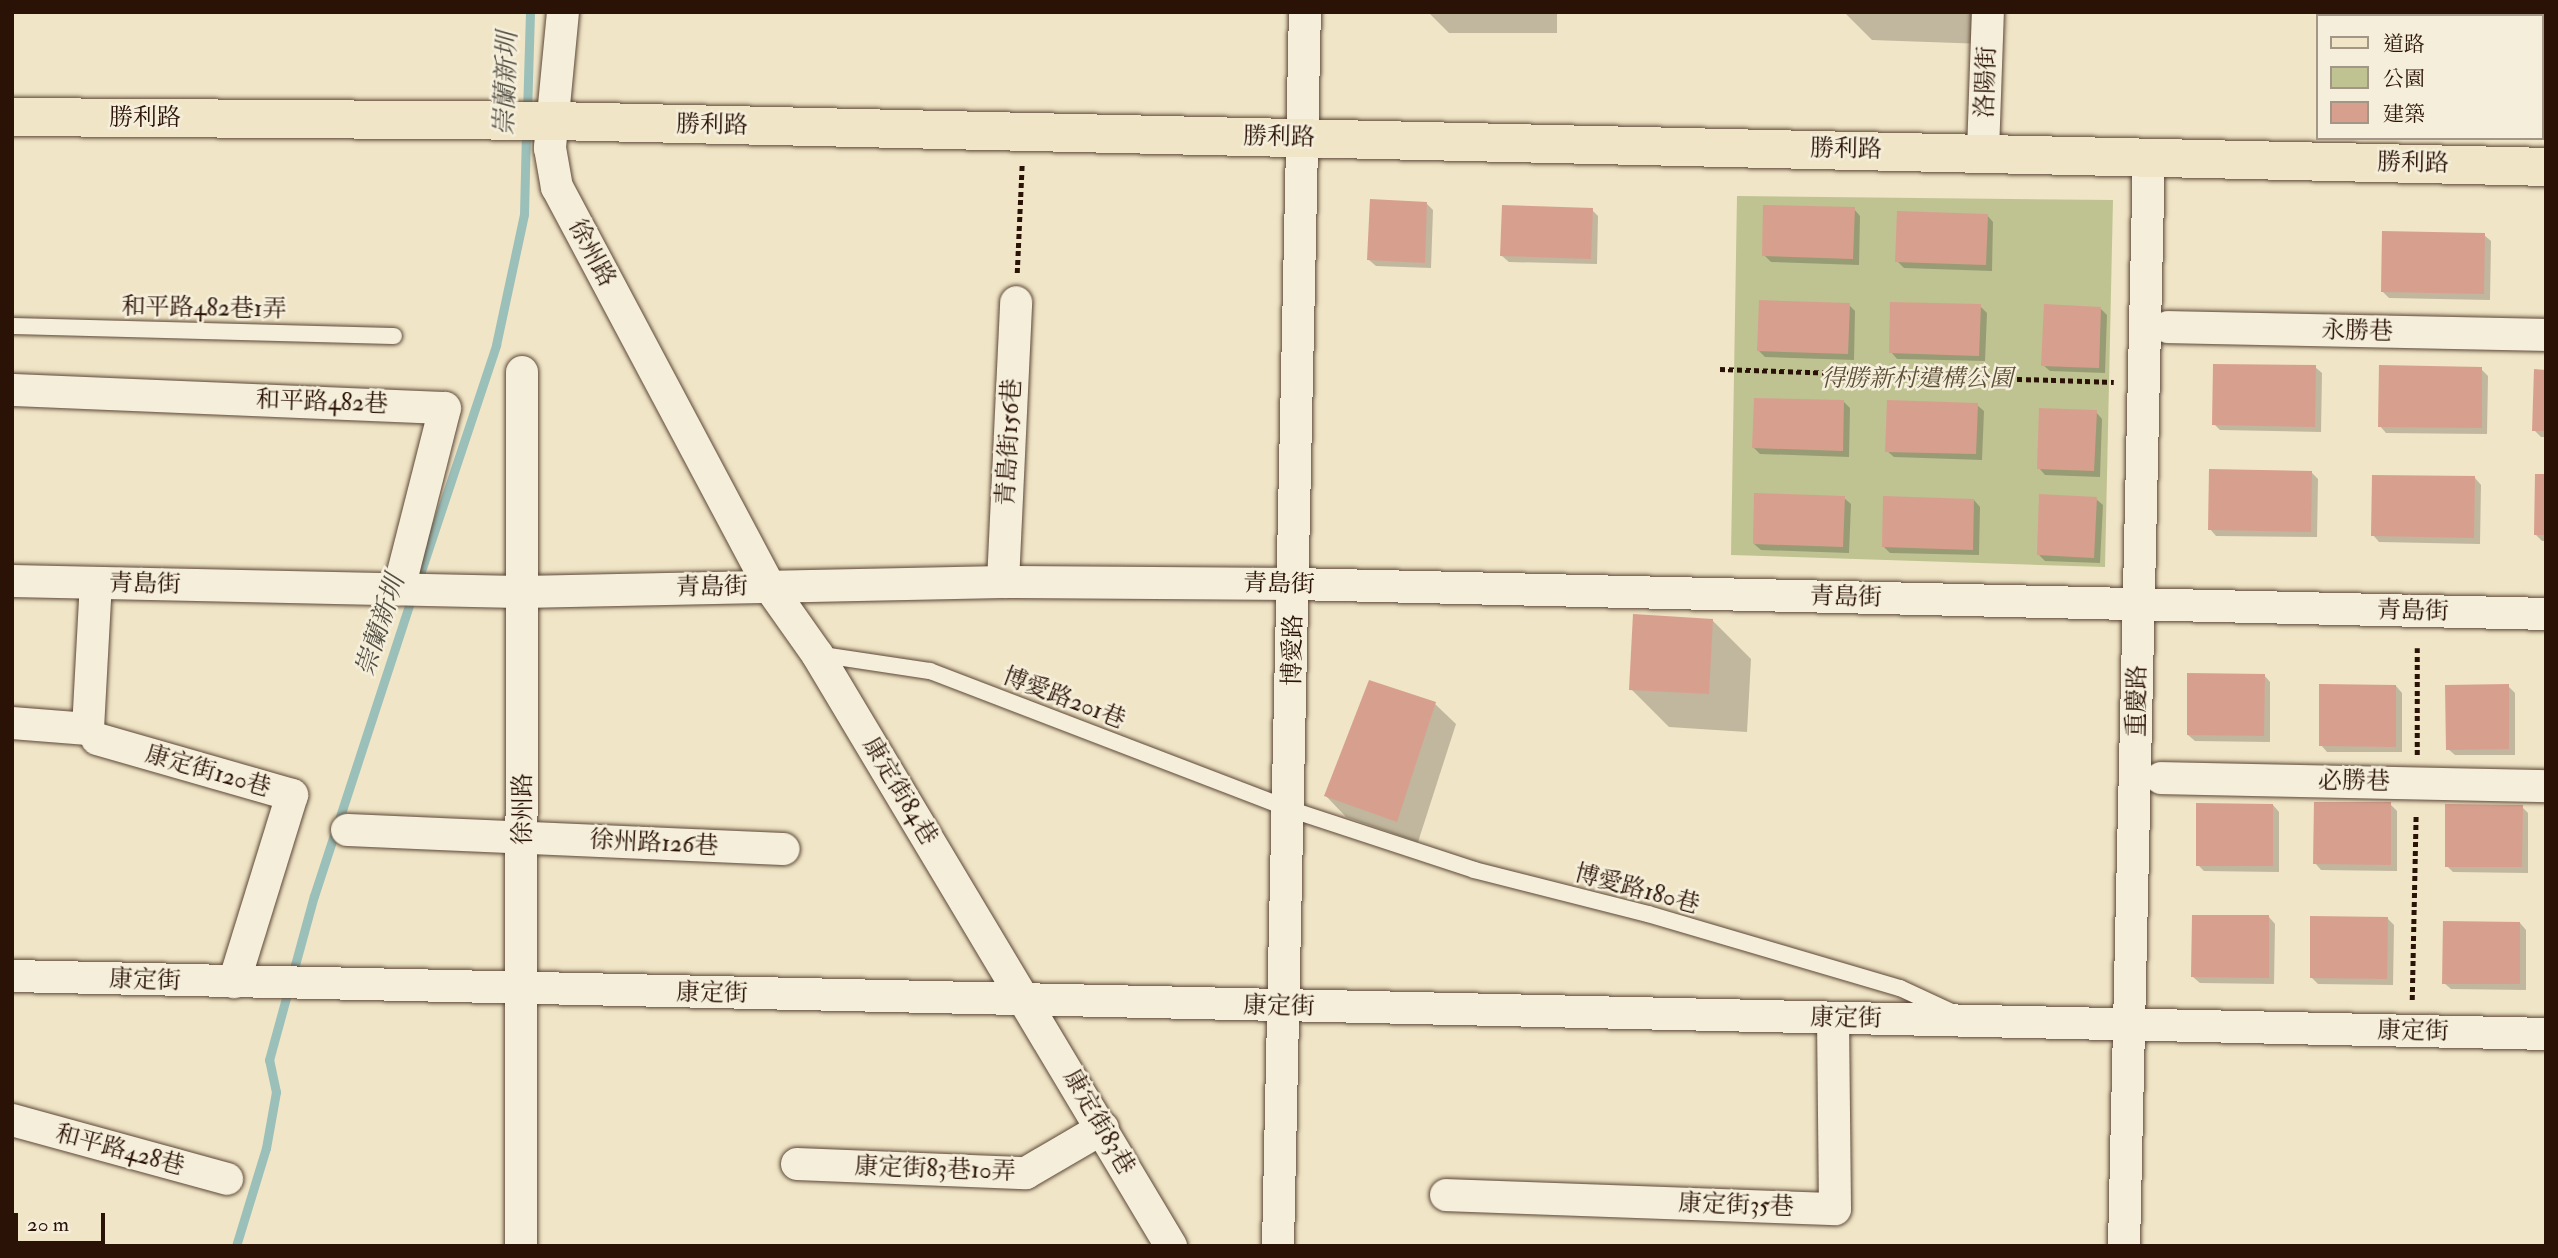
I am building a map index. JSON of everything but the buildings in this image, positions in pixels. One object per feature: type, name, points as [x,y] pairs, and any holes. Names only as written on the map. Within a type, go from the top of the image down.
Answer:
[{"type":"main road","name":"勝利路","points":[[12,117],[536,121],[1983,152],[2546,167]]},
{"type":"street","name":"徐州路","points":[[563,12],[536,121],[550,148],[557,187],[769,586]]},
{"type":"street","name":"博愛路","points":[[1278,1246],[1306,138],[1305,12]]},
{"type":"street","name":"洛陽街","points":[[1983,152],[1988,12]]},
{"type":"street","name":"重慶路","points":[[2124,1246],[2149,156]]},
{"type":"street","name":"青島街156巷","points":[[1003,582],[1016,302]]},
{"type":"street","name":"永勝巷","points":[[2168,327],[2546,335]]},
{"type":"street","name":"徐州路","points":[[521,1246],[522,372]]},
{"type":"street","name":"和平路482巷","points":[[12,390],[445,408],[415,590]]},
{"type":"street","name":"青島街","points":[[12,581],[522,592],[1003,582],[1294,584],[2546,614]]},
{"type":"street","points":[[12,723],[88,729],[96,583]]},
{"type":"street","name":"康定街84巷","points":[[769,586],[817,654],[1027,1000]]},
{"type":"street","name":"康定街120巷","points":[[97,739],[292,795],[234,982]]},
{"type":"street","name":"必勝巷","points":[[2161,778],[2546,786]]},
{"type":"street","name":"徐州路126巷","points":[[347,830],[784,849]]},
{"type":"street","name":"康定街","points":[[12,975],[2546,1034]]},
{"type":"street","name":"康定街83巷","points":[[1027,1000],[1171,1246]]},
{"type":"street","name":"康定街35巷","points":[[1446,1195],[1835,1209],[1833,1018]]},
{"type":"street","name":"和平路428巷","points":[[12,1120],[227,1179]]},
{"type":"street","name":"康定街83巷10弄","points":[[797,1164],[1026,1173],[1104,1128]]},
{"type":"lane","name":"和平路482巷1弄","points":[[12,326],[394,336]]},
{"type":"lane","name":"博愛路201巷","points":[[817,654],[930,671],[1289,809]]},
{"type":"lane","name":"博愛路180巷","points":[[1289,809],[1474,870],[1648,914],[1900,988],[1970,1021]]},
{"type":"path","points":[[1016,302],[1023,133]]},
{"type":"path","points":[[1720,369],[2118,383]]},
{"type":"path","points":[[2412,1006],[2417,648]]},
{"type":"green space","name":"得勝新村遺構公園","points":[[1737,196],[2113,200],[2105,567],[1731,555]]},
{"type":"waterway","name":"崇蘭新圳","points":[[527,113],[530,12]]},
{"type":"waterway","name":"崇蘭新圳","points":[[417,583],[496,345],[524,214],[526,130]]},
{"type":"waterway","name":"崇蘭新圳","points":[[236,1246],[266,1148],[276,1092],[269,1060],[314,896],[412,597]]}]
